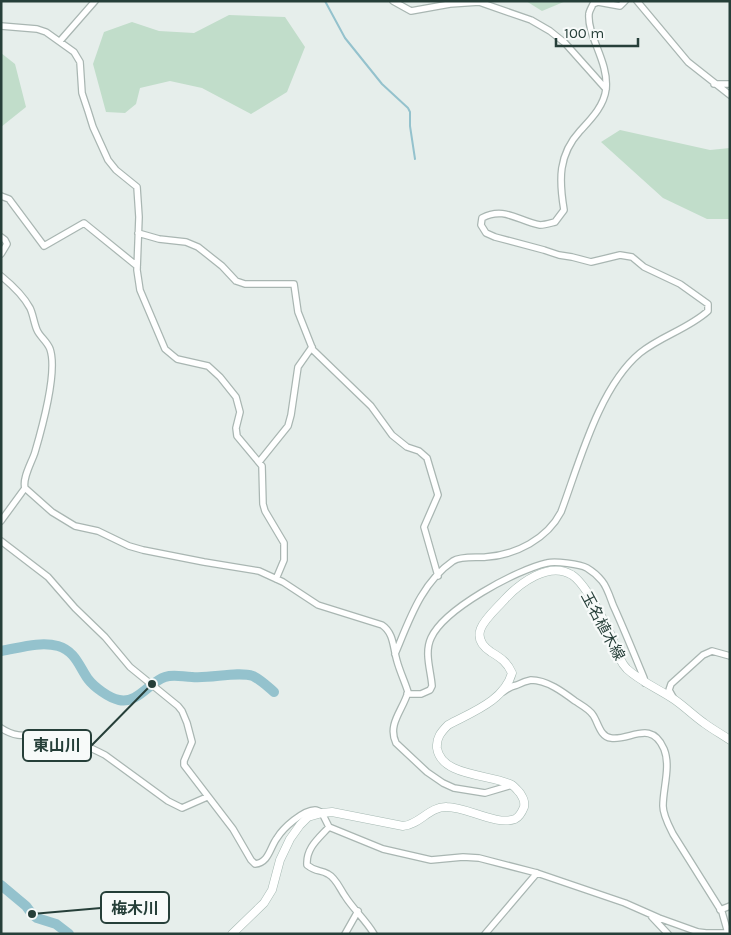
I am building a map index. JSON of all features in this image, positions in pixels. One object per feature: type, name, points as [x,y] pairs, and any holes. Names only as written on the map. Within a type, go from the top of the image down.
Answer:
[{"type":"main road","name":"玉名植木線","points":[[500,695],[509,682],[512,673],[504,660],[480,643],[478,636],[480,629],[491,614],[526,580],[547,572],[560,571],[572,575],[584,588],[601,616],[619,657],[626,668],[674,699],[704,723],[730,740]]},
{"type":"main road","points":[[232,934],[264,903],[272,890],[280,860],[290,838],[308,817],[322,812],[332,812],[410,826],[438,808],[448,807],[499,820],[515,819],[522,813],[525,804],[523,798],[512,785],[456,769],[446,764],[439,755],[437,748],[437,740],[441,732],[448,725],[500,695]]},
{"type":"street","points":[[60,40],[95,1]]},
{"type":"street","points":[[393,1],[411,11],[450,4],[480,2],[531,20],[550,30],[565,43],[606,89]]},
{"type":"street","points":[[395,654],[418,600],[453,561],[459,558],[494,557],[531,543],[547,533],[561,512],[604,402],[625,368],[642,352],[659,340],[699,319],[708,311],[708,304],[680,284],[644,266],[632,257],[620,255],[591,262],[495,238],[486,233],[481,225],[482,218],[492,213],[512,216],[542,225],[556,222],[564,210],[560,187],[561,168],[568,148],[579,132],[599,110],[606,89],[605,71],[589,13],[593,4],[598,2],[620,6],[625,1]]},
{"type":"street","points":[[637,1],[688,62],[730,95]]},
{"type":"street","points":[[1,26],[37,29],[60,40],[74,52],[80,62],[82,93],[93,127],[108,160],[116,170],[137,187],[137,266],[140,290],[165,349],[177,359],[208,366],[227,385],[239,404],[240,412],[236,436],[262,466],[263,504],[265,511],[284,543],[284,560],[276,579]]},
{"type":"street","points":[[714,84],[730,84]]},
{"type":"street","points":[[1,196],[9,199],[44,246],[84,223],[137,266]]},
{"type":"street","points":[[138,233],[159,239],[186,242],[198,247],[222,266],[236,281],[246,284],[294,284],[298,312],[313,350],[371,406],[392,434],[407,447],[419,451],[427,458],[438,495],[424,527],[438,576]]},
{"type":"street","points":[[1,237],[7,244],[1,254]]},
{"type":"street","points":[[1,276],[13,287],[30,308],[37,330],[51,354],[48,396],[36,449],[24,482],[25,488],[52,512],[68,522],[98,531],[129,546],[204,562],[259,571],[276,579],[318,605],[382,625],[389,633],[407,694],[394,722],[396,743],[411,759],[437,779],[454,788],[485,793],[512,785]]},
{"type":"street","points":[[259,462],[288,426],[292,415],[298,367],[312,347]]},
{"type":"street","points":[[1,521],[25,488]]},
{"type":"street","points":[[1,541],[48,577],[75,608],[105,637],[130,667],[182,711],[192,742],[184,761],[184,766],[233,829],[251,860],[256,864],[261,864],[265,860],[275,840],[289,824],[305,813],[315,810],[322,812],[329,828],[383,848],[430,860],[463,856],[479,858],[537,873],[625,903],[698,932],[729,933],[720,910],[673,834],[668,822],[663,808],[667,764],[664,750],[659,740],[652,734],[646,733],[610,738],[603,734],[593,714],[584,707],[550,685],[533,680],[508,688],[500,695]]},
{"type":"street","points":[[407,694],[421,694],[430,690],[432,686],[428,645],[444,620],[504,580],[548,562],[582,566],[602,581],[645,682]]},
{"type":"street","points":[[674,699],[669,690],[671,684],[703,655],[712,651],[730,656]]},
{"type":"street","points":[[1,728],[9,733],[20,736],[53,735],[96,750],[168,801],[182,808],[207,797]]},
{"type":"street","points":[[329,828],[315,842],[306,855],[307,864],[314,871],[328,873],[334,879],[374,934]]},
{"type":"street","points":[[485,934],[537,873]]},
{"type":"street","points":[[720,910],[730,906]]},
{"type":"street","points":[[345,934],[358,911]]},
{"type":"street","points":[[649,914],[668,934]]},
{"type":"green space","points":[[526,1],[566,1],[542,11]]},
{"type":"green space","points":[[229,15],[285,17],[305,47],[287,92],[251,114],[202,88],[170,81],[140,88],[136,104],[125,113],[106,112],[93,64],[104,32],[132,22],[159,31],[194,33]]},
{"type":"green space","points":[[1,53],[15,64],[26,107],[1,127]]},
{"type":"green space","points":[[620,130],[710,150],[730,148],[730,219],[707,219],[663,198],[601,142]]},
{"type":"waterway","points":[[325,1],[345,38],[382,84],[408,108],[415,159]]},
{"type":"waterway","points":[[1,651],[44,644],[64,648],[73,655],[94,685],[106,695],[119,700],[132,699],[159,680],[172,676],[247,675],[253,676],[274,692]]},
{"type":"waterway","points":[[1,885],[37,918],[56,924],[69,934]]},
{"type":"place","name":"東山川","points":[[152,684]]},
{"type":"place","name":"梅木川","points":[[32,914]]}]
